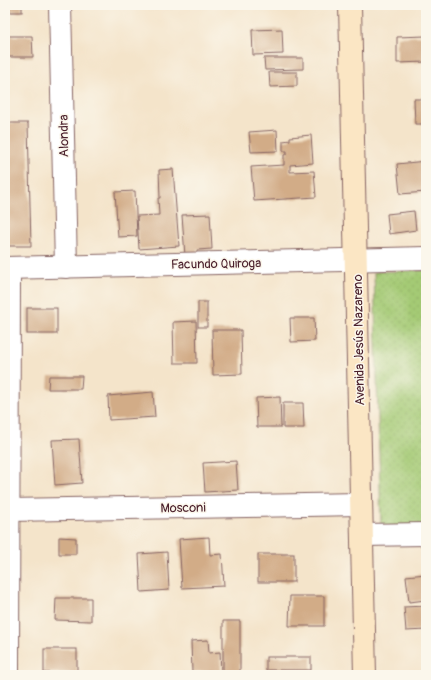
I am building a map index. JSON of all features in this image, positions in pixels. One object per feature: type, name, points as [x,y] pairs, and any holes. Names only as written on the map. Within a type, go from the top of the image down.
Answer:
[{"type":"main road","name":"Avenida Jesús Nazareno","points":[[350,5],[365,675]]},
{"type":"street","name":"Alondra","points":[[60,5],[66,267]]},
{"type":"street","name":"Facundo Quiroga","points":[[7,268],[426,258]]},
{"type":"street","points":[[7,268],[8,675]]},
{"type":"street","name":"Mosconi","points":[[7,511],[362,504]]},
{"type":"street","points":[[362,535],[426,534]]},
{"type":"green space","points":[[426,270],[426,525],[381,527],[374,272]]},
{"type":"building","points":[[5,5],[22,5],[22,12],[5,12]]},
{"type":"building","points":[[282,29],[283,54],[253,55],[252,30]]},
{"type":"building","points":[[5,36],[32,36],[33,57],[5,57]]},
{"type":"building","points":[[426,36],[426,62],[397,63],[397,37]]},
{"type":"building","points":[[264,58],[303,58],[303,69],[265,70]]},
{"type":"building","points":[[269,72],[297,72],[297,86],[270,87]]},
{"type":"building","points":[[414,99],[426,99],[426,124],[415,124]]},
{"type":"building","points":[[5,123],[28,123],[31,246],[5,246]]},
{"type":"building","points":[[277,130],[278,151],[251,152],[249,132]]},
{"type":"building","points":[[311,135],[313,163],[290,165],[290,172],[314,171],[316,197],[254,201],[251,167],[284,165],[284,155],[287,154],[287,151],[283,151],[283,141],[290,140],[290,137]]},
{"type":"building","points":[[426,161],[426,192],[400,194],[397,164]]},
{"type":"building","points":[[173,169],[179,246],[139,249],[137,216],[159,215],[159,170]]},
{"type":"building","points":[[135,191],[137,236],[118,237],[115,192]]},
{"type":"building","points":[[414,211],[416,230],[389,234],[387,214]]},
{"type":"building","points":[[210,214],[212,249],[197,250],[197,255],[185,256],[182,215]]},
{"type":"building","points":[[198,302],[207,302],[207,327],[198,327]]},
{"type":"building","points":[[27,308],[57,308],[57,334],[27,334]]},
{"type":"building","points":[[290,318],[314,318],[315,341],[291,342]]},
{"type":"building","points":[[196,321],[197,363],[174,363],[173,322]]},
{"type":"building","points":[[212,330],[241,330],[242,374],[213,375]]},
{"type":"building","points":[[49,376],[82,376],[81,389],[48,389]]},
{"type":"building","points":[[153,392],[155,417],[109,420],[108,396]]},
{"type":"building","points":[[280,397],[281,427],[257,427],[256,398]]},
{"type":"building","points":[[283,403],[303,403],[304,428],[283,428]]},
{"type":"building","points":[[79,439],[82,483],[55,485],[52,440]]},
{"type":"building","points":[[236,461],[238,490],[205,492],[203,463]]},
{"type":"building","points":[[59,537],[76,538],[76,554],[59,554]]},
{"type":"building","points":[[209,537],[210,555],[222,554],[224,586],[182,588],[179,539]]},
{"type":"building","points":[[167,552],[169,590],[141,592],[139,554]]},
{"type":"building","points":[[258,554],[294,554],[294,582],[258,582]]},
{"type":"building","points":[[426,574],[426,600],[409,602],[406,576]]},
{"type":"building","points":[[290,596],[324,596],[324,626],[289,626]]},
{"type":"building","points":[[56,598],[91,598],[91,621],[55,620]]},
{"type":"building","points":[[426,606],[426,630],[406,631],[404,607]]},
{"type":"building","points":[[223,621],[240,621],[240,675],[223,674]]},
{"type":"building","points":[[208,640],[209,653],[220,652],[221,671],[192,672],[191,641]]},
{"type":"building","points":[[44,649],[77,649],[77,673],[44,673]]},
{"type":"building","points":[[266,657],[311,657],[311,670],[266,670]]}]
